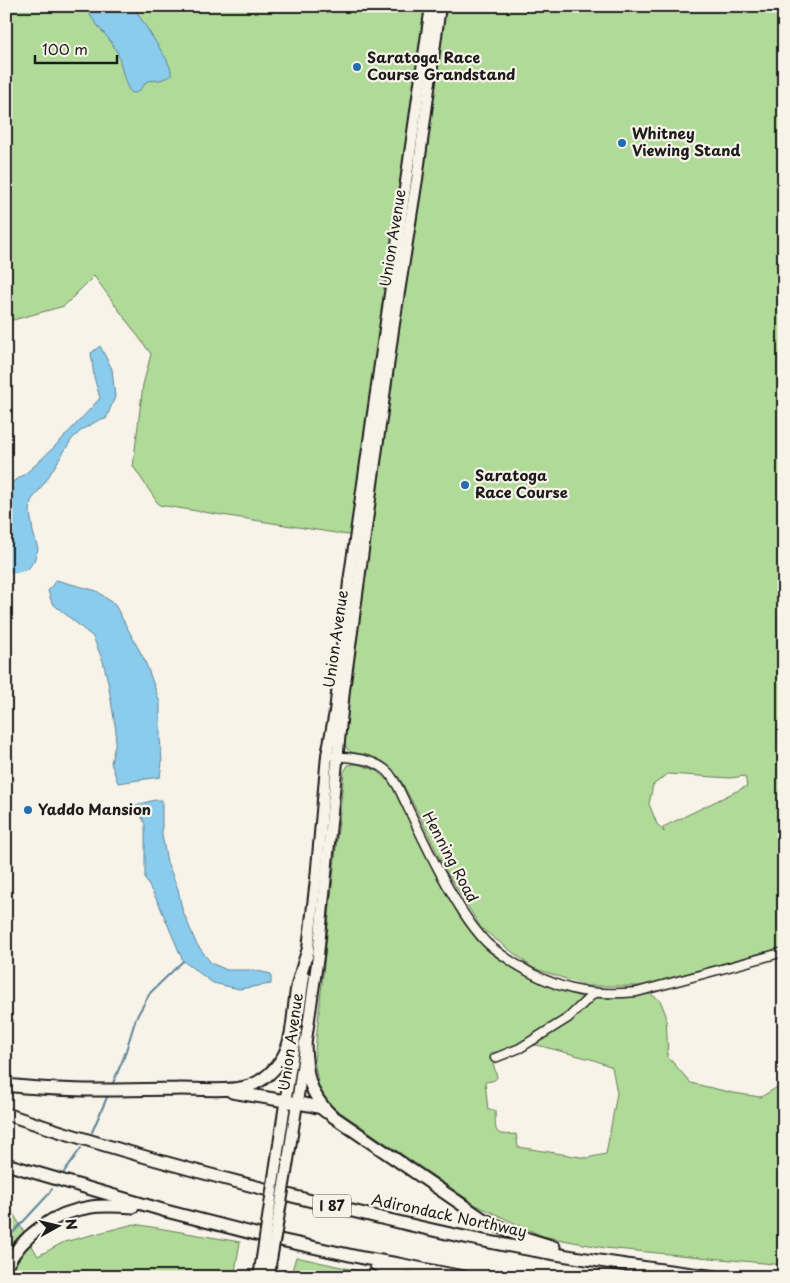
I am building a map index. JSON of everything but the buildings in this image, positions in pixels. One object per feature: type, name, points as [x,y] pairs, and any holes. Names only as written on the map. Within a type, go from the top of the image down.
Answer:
[{"type":"highway","points":[[6,1085],[95,1090],[236,1089],[248,1086],[264,1078],[283,1057],[287,1048],[298,985],[308,950]]},
{"type":"highway","points":[[306,1044],[307,1070],[311,1088],[319,1103],[332,1115]]},
{"type":"highway","points":[[205,1089],[315,1106],[332,1115],[460,1204],[496,1226],[540,1243],[638,1262],[663,1270]]},
{"type":"highway","name":"Adirondack Northway","points":[[6,1114],[135,1155],[396,1222],[498,1244],[716,1277]]},
{"type":"highway","points":[[6,1164],[166,1211],[271,1238],[463,1277]]},
{"type":"highway","points":[[6,1268],[15,1252],[31,1234],[56,1217],[72,1211],[92,1206],[112,1206],[166,1211]]},
{"type":"highway","points":[[363,1258],[406,1277]]},
{"type":"highway","points":[[268,1260],[268,1277]]},
{"type":"main road","name":"Union Avenue","points":[[259,1277],[268,1260],[292,1102],[317,870],[327,755],[335,712],[349,582],[431,6]]},
{"type":"main road","name":"Union Avenue","points":[[292,1102],[306,1044],[320,939],[344,690],[392,340],[416,189],[440,6]]},
{"type":"street","name":"Henning Road","points":[[327,755],[367,760],[389,773],[398,786],[454,900],[486,942],[500,954],[549,982],[583,992],[618,994],[636,992],[784,952]]},
{"type":"street","points":[[495,1058],[520,1048],[568,1018],[594,993]]},
{"type":"green space","name":"Saratoga Race Course","points":[[6,6],[784,6],[784,947],[643,986],[587,986],[533,968],[481,928],[446,871],[399,777],[384,763],[366,755],[351,752],[345,745],[367,538],[159,505],[133,466],[143,385],[151,354],[94,276],[64,306],[13,320],[6,319]],"holes":[[[668,774],[730,778],[745,776],[747,786],[663,827],[664,832],[657,824],[649,804],[653,785]]]},
{"type":"green space","points":[[357,764],[376,770],[393,786],[460,916],[477,937],[495,954],[531,978],[580,997],[606,998],[650,994],[660,1000],[666,1015],[668,1057],[691,1083],[733,1093],[761,1097],[784,1083],[784,1265],[605,1248],[542,1236],[476,1205],[330,1105],[319,1088],[314,1060],[344,772],[348,765]],"holes":[[[537,1045],[594,1060],[612,1067],[617,1093],[606,1154],[587,1158],[518,1147],[516,1134],[503,1134],[497,1131],[495,1110],[488,1110],[485,1082],[494,1081],[497,1077],[490,1053]]]},
{"type":"green space","points":[[6,1201],[38,1256],[64,1242],[134,1224],[240,1242],[234,1277],[6,1277]]},
{"type":"green space","points":[[296,1257],[386,1277],[290,1277]]},
{"type":"water","points":[[86,6],[133,6],[167,60],[171,76],[160,80],[147,81],[139,91],[132,93],[126,85],[117,52],[92,18]]},
{"type":"water","points":[[100,346],[112,369],[115,397],[106,419],[99,420],[83,429],[72,439],[31,501],[30,512],[38,549],[34,561],[28,569],[14,573],[6,569],[6,485],[25,474],[36,464],[100,398],[94,377],[91,353]]},
{"type":"water","points":[[56,580],[97,591],[115,605],[145,661],[160,703],[162,762],[160,777],[118,783],[111,763],[116,731],[103,661],[93,637],[52,603],[48,591]]},
{"type":"water","points":[[162,800],[162,835],[167,862],[178,889],[182,909],[196,943],[211,963],[227,970],[253,970],[271,974],[271,984],[239,989],[213,983],[183,961],[159,904],[145,879],[145,824],[136,805]]},
{"type":"waterway","points":[[113,1083],[124,1057],[136,1018],[150,993],[183,961]]},
{"type":"waterway","points":[[92,1132],[108,1095]]},
{"type":"waterway","points":[[64,1172],[81,1148]]},
{"type":"waterway","points":[[6,1243],[52,1189]]},
{"type":"place","name":"Saratoga Race Course Grandstand","points":[[357,67]]},
{"type":"place","name":"Whitney Viewing Stand","points":[[622,143]]},
{"type":"place","name":"Saratoga Race Course","points":[[465,485]]},
{"type":"place","name":"Yaddo Mansion","points":[[28,810]]}]
